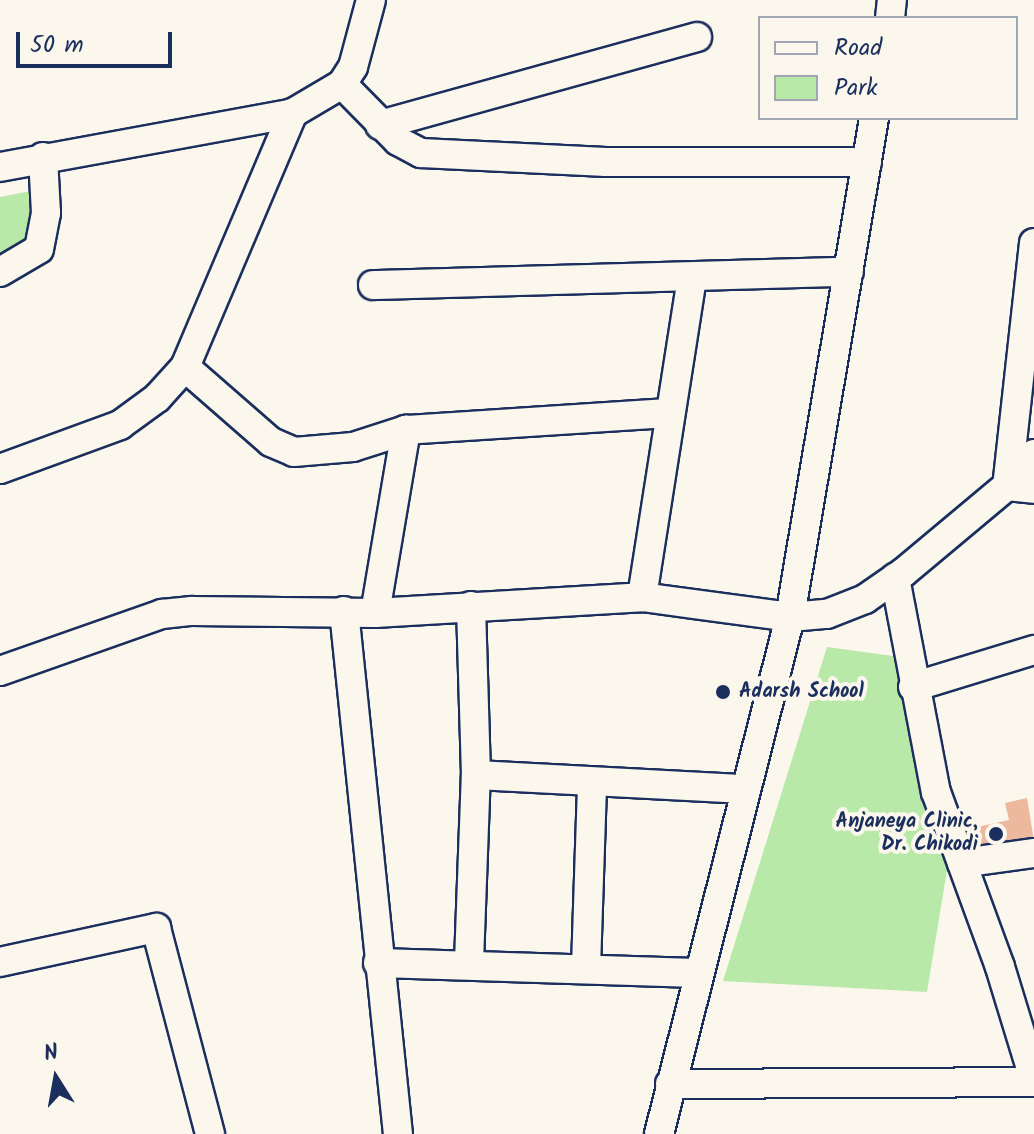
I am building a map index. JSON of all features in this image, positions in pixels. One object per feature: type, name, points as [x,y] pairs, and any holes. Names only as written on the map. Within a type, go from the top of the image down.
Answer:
[{"type":"street","points":[[0,167],[293,113],[342,84],[353,67],[371,0]]},
{"type":"street","points":[[380,125],[697,37]]},
{"type":"street","points":[[342,84],[380,125],[421,153],[456,157],[867,162]]},
{"type":"street","points":[[0,469],[120,425],[157,398],[185,367],[293,113]]},
{"type":"street","points":[[659,1134],[790,617],[874,120]]},
{"type":"street","points":[[0,272],[39,249],[46,213],[43,157]]},
{"type":"street","points":[[1020,488],[1034,243]]},
{"type":"street","points":[[373,285],[849,272]]},
{"type":"street","points":[[642,597],[692,278]]},
{"type":"street","points":[[185,367],[271,442],[294,452],[353,447],[406,430],[669,413]]},
{"type":"street","points":[[375,613],[406,430]]},
{"type":"street","points":[[0,671],[162,614],[375,613],[642,597],[790,617],[827,614],[865,599],[1020,488],[1034,454]]},
{"type":"street","points":[[670,1084],[1034,1080],[936,792],[913,687],[895,578]]},
{"type":"street","points":[[469,962],[476,775],[471,606]]},
{"type":"street","points":[[344,611],[398,1134]]},
{"type":"street","points":[[913,687],[1034,650]]},
{"type":"street","points":[[476,775],[746,789]]},
{"type":"street","points":[[586,967],[592,783]]},
{"type":"street","points":[[962,863],[1034,853]]},
{"type":"street","points":[[0,962],[156,928],[210,1134]]},
{"type":"street","points":[[378,963],[469,962],[698,973]]},
{"type":"green space","points":[[36,190],[32,244],[0,264],[0,197]]},
{"type":"green space","points":[[827,647],[893,656],[947,870],[927,992],[723,981]]},
{"type":"building","points":[[1027,798],[1034,841],[983,852],[977,827],[1009,820],[1005,803]]},
{"type":"place","name":"Adarsh School","points":[[723,692]]},
{"type":"place","name":"Anjaneya Clinic, Dr. Chikodi","points":[[996,834]]}]
